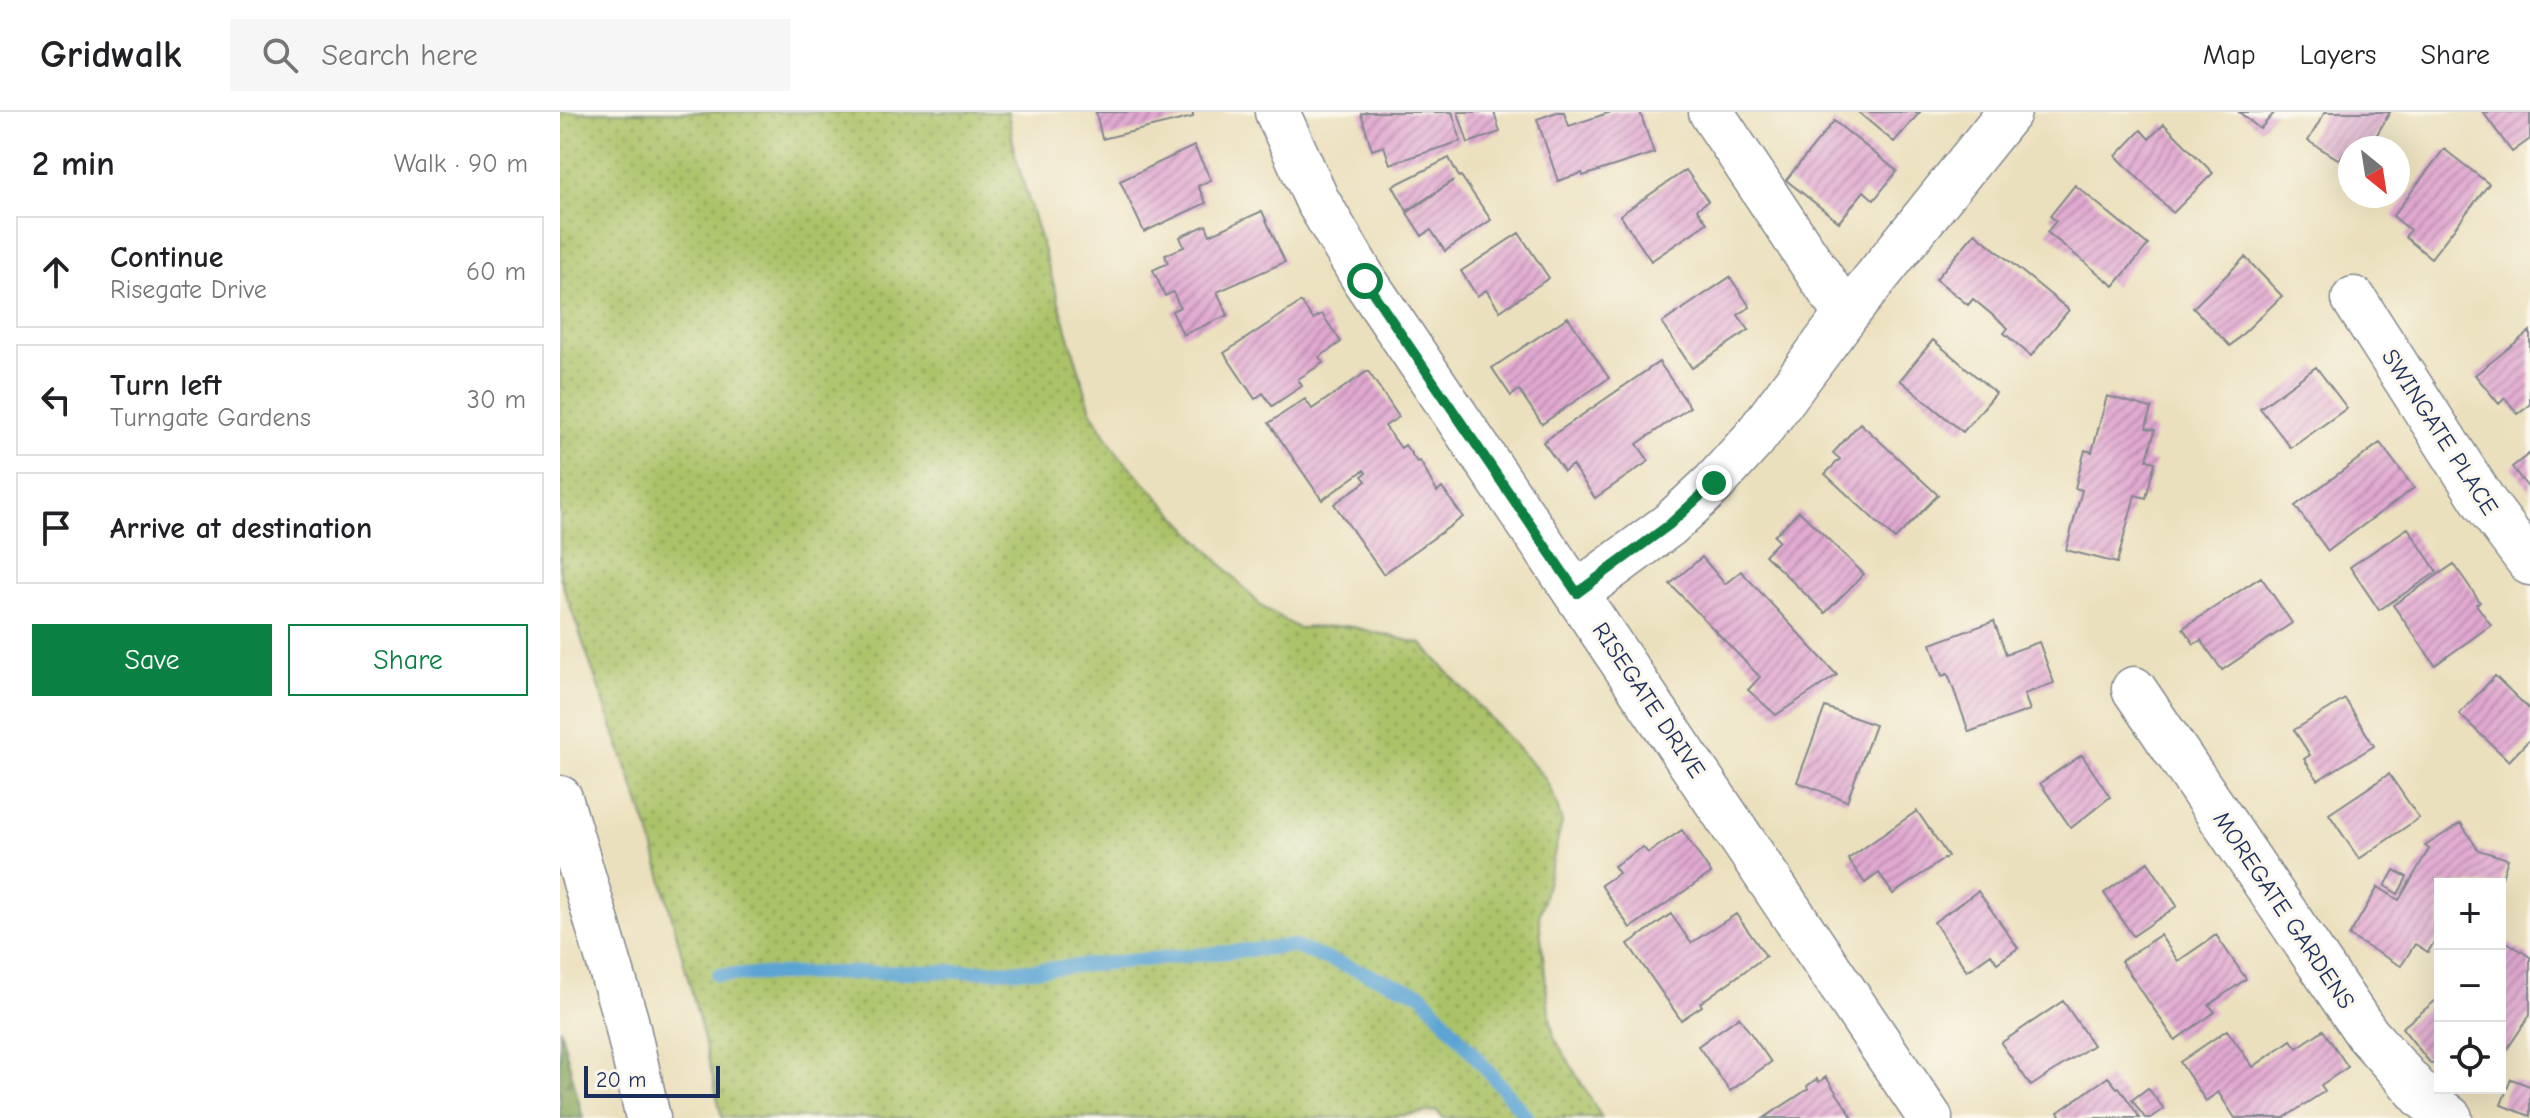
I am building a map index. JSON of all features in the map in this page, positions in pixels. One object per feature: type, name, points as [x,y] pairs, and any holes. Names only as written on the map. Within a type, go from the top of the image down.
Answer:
[{"type":"street","name":"RISEGATE DRIVE","points":[[1277,112],[1317,200],[1365,281],[1930,1118]]},
{"type":"street","points":[[1711,112],[1846,315]]},
{"type":"street","points":[[1577,593],[1669,525],[1714,483],[1753,440],[1846,315],[2009,112]]},
{"type":"street","name":"SWINGATE PLACE","points":[[2354,299],[2485,503],[2530,563]]},
{"type":"street","name":"MOREGATE GARDENS","points":[[2134,689],[2367,1034],[2423,1097],[2450,1118]]},
{"type":"street","points":[[560,798],[626,1020],[648,1118]]},
{"type":"green space","points":[[560,112],[1008,112],[1015,154],[1091,410],[1116,452],[1261,606],[1298,628],[1349,626],[1422,644],[1545,778],[1562,822],[1539,917],[1549,1012],[1554,1037],[1602,1118],[1443,1118],[1437,1111],[1379,1118],[722,1118],[650,834],[560,577]]},
{"type":"green space","points":[[560,1028],[583,1118],[560,1118]]},
{"type":"building","points":[[1096,112],[1193,112],[1193,117],[1102,139]]},
{"type":"building","points":[[1452,112],[1461,141],[1390,164],[1384,146],[1372,150],[1361,114]]},
{"type":"building","points":[[1458,112],[1494,112],[1500,132],[1468,143]]},
{"type":"building","points":[[1564,112],[1569,126],[1611,112],[1640,112],[1654,153],[1558,181],[1537,119]]},
{"type":"building","points":[[1858,112],[1920,112],[1894,142]]},
{"type":"building","points":[[2239,112],[2275,112],[2260,129]]},
{"type":"building","points":[[2325,112],[2390,112],[2376,136],[2338,136],[2338,159],[2308,141]]},
{"type":"building","points":[[2483,112],[2530,112],[2530,139],[2512,152]]},
{"type":"building","points":[[1834,121],[1897,171],[1874,200],[1864,191],[1839,222],[1786,180]]},
{"type":"building","points":[[2164,124],[2213,173],[2173,213],[2116,156],[2141,130],[2149,139]]},
{"type":"building","points":[[1194,146],[1211,180],[1198,186],[1206,203],[1144,232],[1120,181]]},
{"type":"building","points":[[2444,149],[2489,184],[2431,258],[2405,237],[2410,230],[2393,216],[2399,208],[2410,208],[2410,194]]},
{"type":"building","points":[[1449,158],[1491,220],[1445,251],[1431,230],[1422,236],[1407,213],[1454,180],[1407,211],[1393,186]]},
{"type":"building","points":[[1686,170],[1708,201],[1697,209],[1707,223],[1651,261],[1620,215]]},
{"type":"building","points":[[2075,185],[2148,245],[2114,286],[2047,232],[2056,221],[2050,216]]},
{"type":"building","points":[[1262,211],[1285,262],[1217,292],[1228,315],[1183,335],[1172,311],[1180,307],[1173,292],[1165,296],[1153,270],[1168,263],[1165,255],[1184,247],[1180,237],[1206,225],[1210,235]]},
{"type":"building","points":[[1519,233],[1549,278],[1500,311],[1486,290],[1477,296],[1461,271]]},
{"type":"building","points":[[1975,233],[2069,310],[2031,356],[2004,333],[2008,328],[1973,299],[1968,305],[1936,279]]},
{"type":"building","points":[[2245,257],[2282,296],[2230,346],[2193,308]]},
{"type":"building","points":[[1730,277],[1750,307],[1738,315],[1749,330],[1692,368],[1662,323]]},
{"type":"building","points":[[1301,302],[1313,319],[1322,314],[1341,342],[1319,357],[1323,363],[1298,379],[1302,386],[1272,406],[1263,393],[1255,399],[1224,353]]},
{"type":"building","points":[[1568,317],[1609,378],[1542,424],[1519,390],[1511,396],[1492,368]]},
{"type":"building","points":[[2530,331],[2530,405],[2518,414],[2505,398],[2499,404],[2475,375]]},
{"type":"building","points":[[1933,340],[1996,393],[1963,432],[1900,380]]},
{"type":"building","points":[[1659,362],[1690,407],[1637,444],[1649,461],[1595,498],[1572,465],[1564,471],[1543,442]]},
{"type":"building","points":[[2316,367],[2347,408],[2291,448],[2260,408]]},
{"type":"building","points":[[1368,371],[1399,417],[1385,426],[1401,448],[1405,445],[1417,462],[1420,461],[1437,492],[1442,488],[1463,517],[1383,574],[1334,504],[1366,481],[1362,476],[1366,473],[1364,470],[1322,500],[1269,423],[1305,399],[1312,409]]},
{"type":"building","points":[[2107,396],[2151,408],[2146,428],[2155,430],[2147,460],[2155,462],[2146,498],[2135,495],[2117,563],[2066,550],[2082,490],[2075,488],[2085,450],[2092,452]]},
{"type":"building","points":[[1860,423],[1938,495],[1895,539],[1825,474],[1840,459],[1833,453]]},
{"type":"building","points":[[2380,443],[2414,488],[2328,551],[2295,506]]},
{"type":"building","points":[[2530,453],[2530,490],[2512,467]]},
{"type":"building","points":[[1799,511],[1864,574],[1825,613],[1765,555],[1779,541],[1774,536]]},
{"type":"building","points":[[2408,528],[2437,572],[2379,610],[2350,567]]},
{"type":"building","points":[[1702,557],[1725,584],[1741,571],[1837,675],[1776,715],[1748,690],[1760,677],[1670,584]]},
{"type":"building","points":[[2454,564],[2480,602],[2476,604],[2491,625],[2435,665],[2393,605]]},
{"type":"building","points":[[2261,577],[2292,623],[2222,670],[2201,640],[2194,644],[2183,628]]},
{"type":"building","points":[[1994,621],[2006,654],[2039,642],[2054,683],[2024,694],[2030,710],[1969,732],[1948,674],[1942,676],[1931,644]]},
{"type":"building","points":[[2495,676],[2530,710],[2530,739],[2509,761],[2459,714]]},
{"type":"building","points":[[2345,699],[2374,746],[2318,780],[2304,759],[2310,755],[2294,730]]},
{"type":"building","points":[[1825,707],[1875,725],[1847,801],[1797,782]]},
{"type":"building","points":[[2082,755],[2110,797],[2071,828],[2040,783]]},
{"type":"building","points":[[2389,774],[2419,818],[2359,859],[2329,814]]},
{"type":"building","points":[[1917,811],[1948,856],[1893,894],[1879,873],[1865,883],[1848,859]]},
{"type":"building","points":[[2461,823],[2478,850],[2508,859],[2502,878],[2434,878],[2434,942],[2428,952],[2415,944],[2401,966],[2349,936],[2378,887],[2399,900],[2429,849],[2425,846]]},
{"type":"building","points":[[1682,830],[1711,873],[1630,928],[1601,885],[1619,873],[1614,866],[1643,847],[1648,853]]},
{"type":"building","points":[[2148,862],[2177,906],[2133,936],[2104,893]]},
{"type":"building","points":[[2394,870],[2407,877],[2398,894],[2385,886]]},
{"type":"building","points":[[1978,891],[2018,948],[1997,963],[1991,954],[1967,971],[1934,922]]},
{"type":"building","points":[[1671,914],[1691,943],[1736,914],[1766,956],[1681,1020],[1628,944]]},
{"type":"building","points":[[2160,935],[2178,961],[2216,935],[2246,979],[2209,1005],[2215,1012],[2175,1040],[2121,961]]},
{"type":"building","points":[[2506,943],[2530,957],[2530,1015],[2506,1051],[2506,950]]},
{"type":"building","points":[[2063,1001],[2093,1045],[2031,1086],[2001,1043]]},
{"type":"building","points":[[2434,1002],[2434,1062],[2431,1064],[2402,1028]]},
{"type":"building","points":[[1739,1017],[1771,1062],[1730,1091],[1698,1046]]},
{"type":"building","points":[[2227,1030],[2253,1067],[2291,1040],[2297,1048],[2323,1030],[2348,1067],[2321,1085],[2325,1091],[2284,1118],[2235,1118],[2218,1092],[2206,1101],[2180,1062]]},
{"type":"building","points":[[1826,1077],[1853,1118],[1764,1118],[1808,1089],[1807,1086],[1817,1079],[1819,1082]]},
{"type":"building","points":[[2108,1077],[2119,1087],[2140,1118],[2062,1118],[2058,1112]]},
{"type":"building","points":[[2511,1079],[2530,1086],[2530,1116],[2501,1105]]},
{"type":"building","points":[[2148,1088],[2164,1109],[2151,1118],[2145,1118],[2132,1100]]},
{"type":"waterway","points":[[718,975],[1033,970],[1292,946],[1422,994],[1528,1118]]},
{"type":"route","points":[[1365,281],[1577,593],[1669,525],[1714,483]]}]
